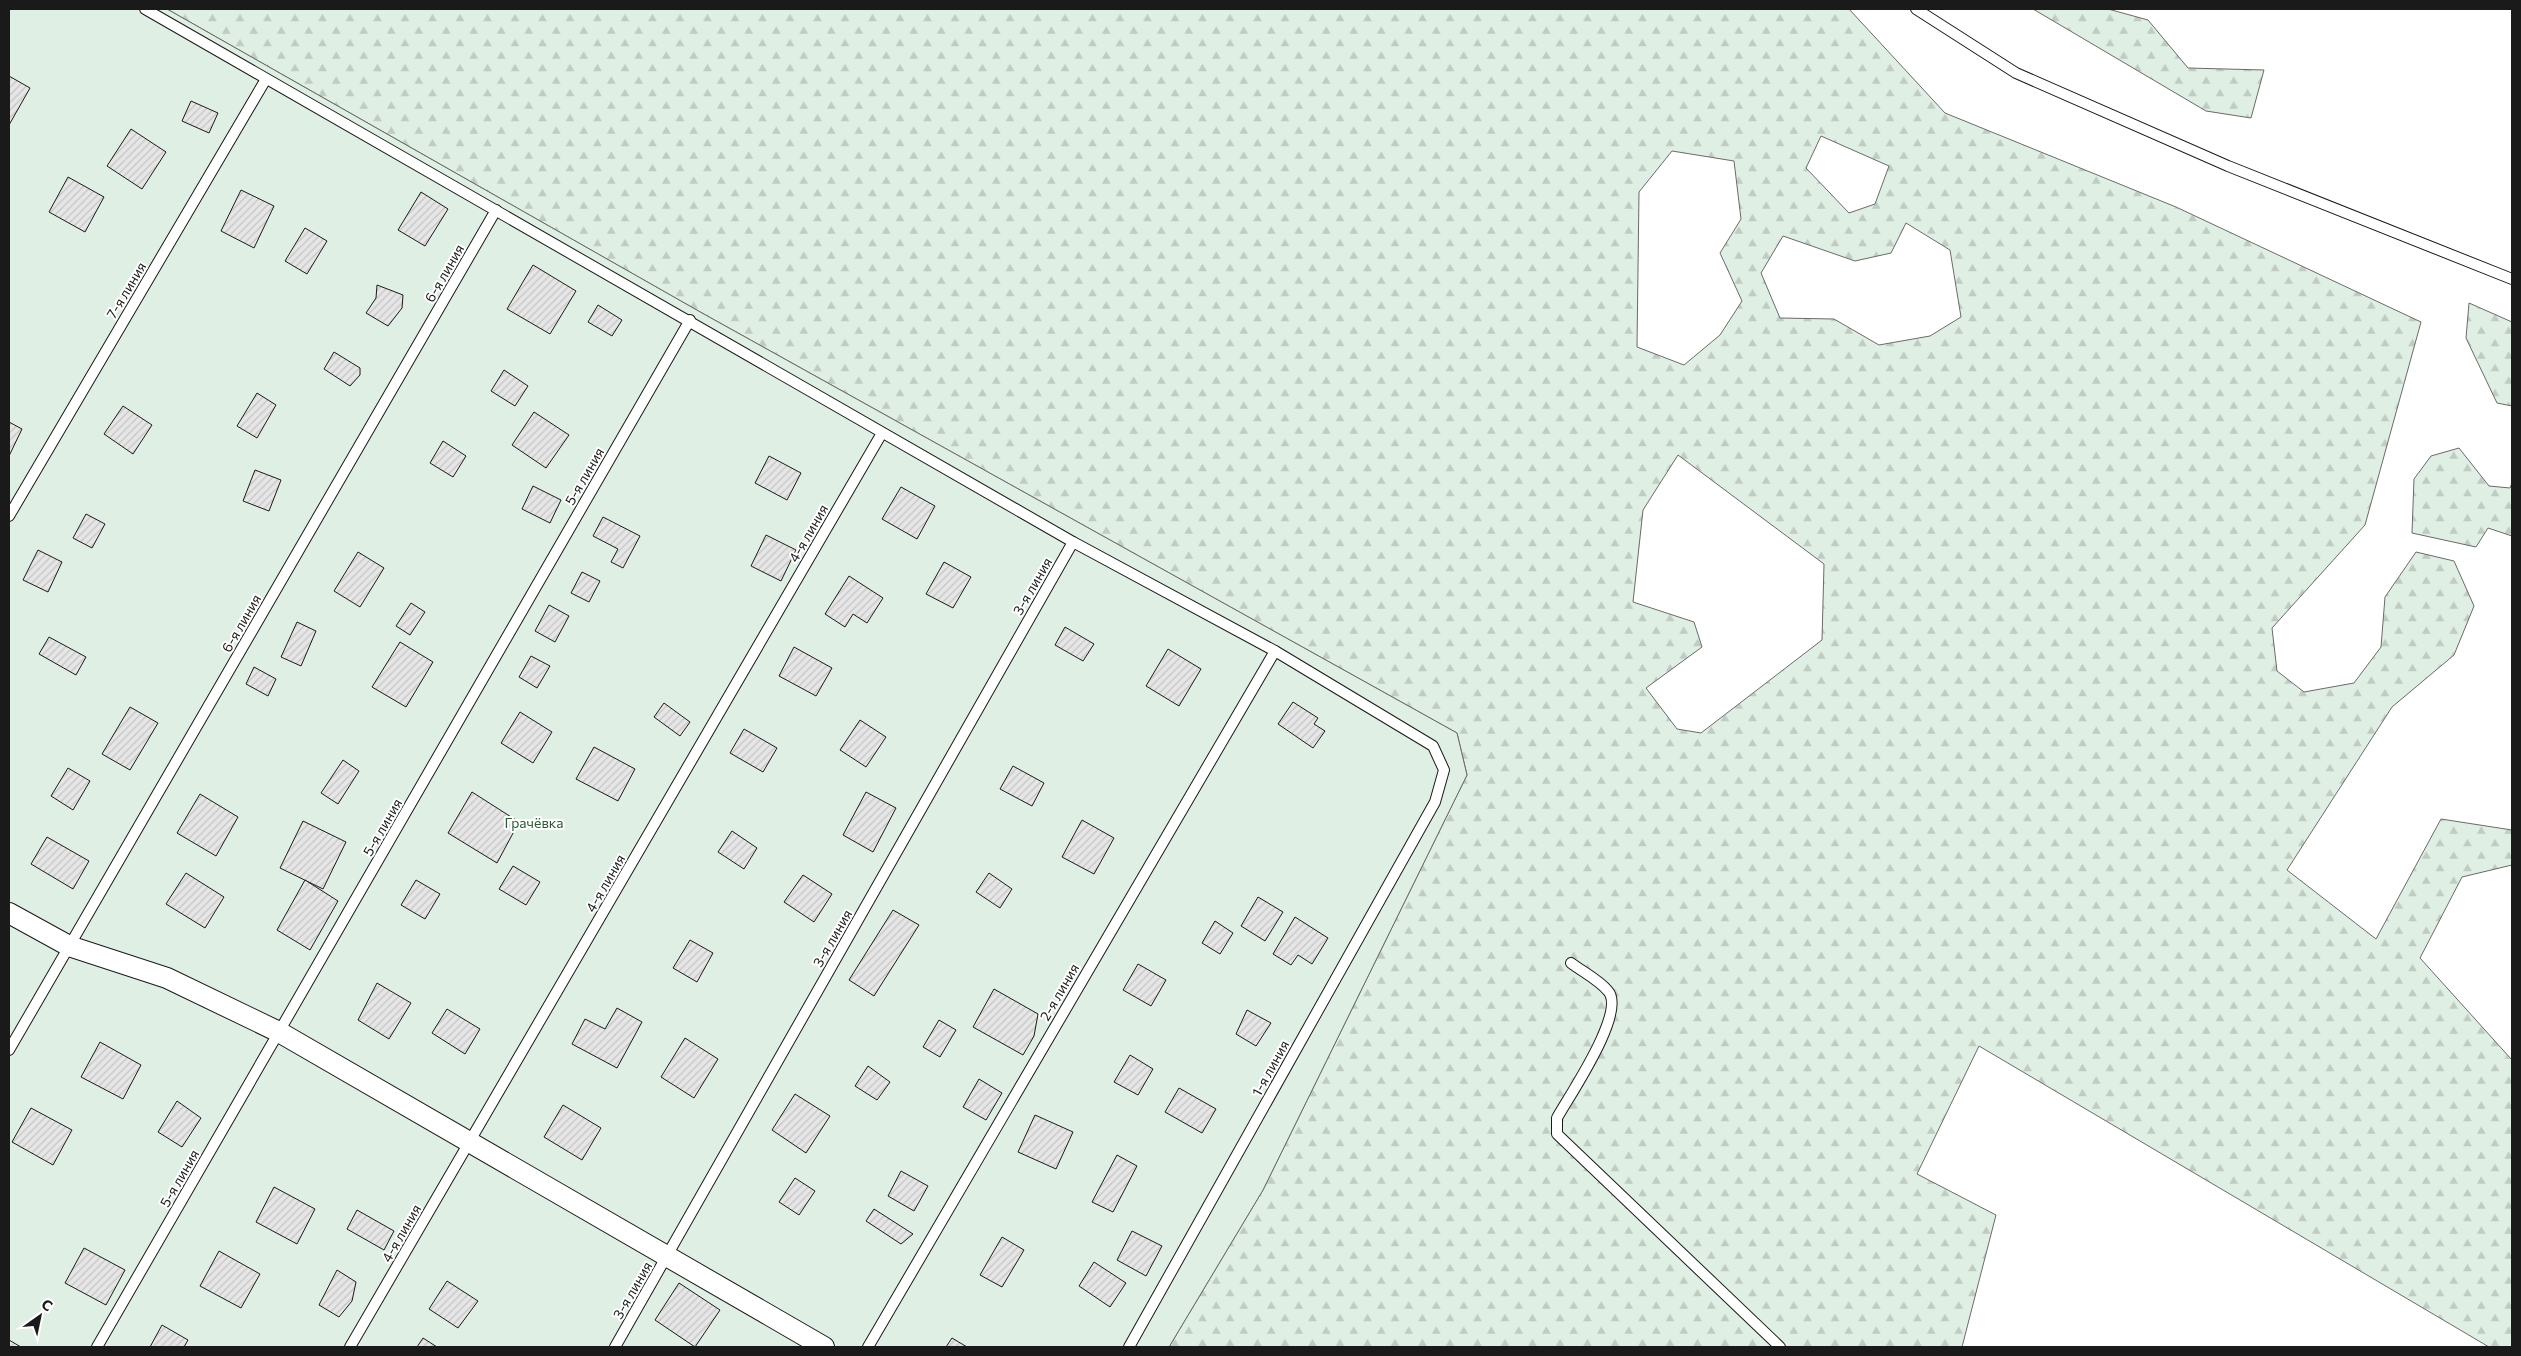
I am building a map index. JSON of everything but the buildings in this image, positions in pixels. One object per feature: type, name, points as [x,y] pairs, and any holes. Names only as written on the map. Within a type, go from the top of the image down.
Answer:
[{"type":"street","points":[[9,913],[69,946],[167,978],[279,1032],[824,1347]]},
{"type":"lane","name":"1-я линия","points":[[145,9],[690,320],[1073,542],[1275,651],[1433,746],[1444,770],[1435,802],[1130,1347]]},
{"type":"lane","points":[[1916,9],[2016,74],[2228,166],[2512,279]]},
{"type":"lane","name":"7-я линия","points":[[9,516],[266,79]]},
{"type":"lane","name":"6-я линия","points":[[9,1050],[496,210]]},
{"type":"lane","name":"5-я линия","points":[[97,1347],[690,320]]},
{"type":"lane","name":"4-я линия","points":[[350,1347],[470,1144],[882,433]]},
{"type":"lane","name":"3-я линия","points":[[614,1347],[668,1256],[1073,542]]},
{"type":"lane","name":"2-я линия","points":[[868,1347],[1275,651]]},
{"type":"lane","points":[[1571,963],[1609,992],[1614,1006],[1609,1027],[1557,1118],[1557,1134],[1780,1347]]},
{"type":"green space","name":"Грачёвка","points":[[9,9],[167,9],[702,313],[1457,733],[1467,775],[1263,1190],[1169,1347],[9,1347]]},
{"type":"green space","points":[[167,9],[1849,9],[1945,113],[2176,207],[2421,322],[2365,525],[2272,628],[2277,671],[2304,692],[2354,683],[2381,647],[2385,597],[2416,552],[2454,561],[2474,606],[2454,655],[2392,707],[2287,870],[2376,939],[2441,819],[2512,830],[2512,865],[2462,877],[2420,958],[2512,1060],[2512,1347],[2489,1347],[1979,1046],[1917,1174],[1996,1215],[1962,1347],[1169,1347],[1263,1190],[1467,775],[1457,733],[702,313]],"holes":[[[1821,136],[1889,166],[1875,204],[1849,213],[1806,168]],[[1672,151],[1734,161],[1741,219],[1720,253],[1742,301],[1720,335],[1684,365],[1637,347],[1639,192]],[[1906,223],[1950,250],[1961,317],[1930,336],[1879,345],[1834,319],[1780,318],[1761,273],[1783,236],[1855,261],[1891,253]],[[1678,455],[1824,564],[1822,640],[1701,733],[1677,729],[1646,688],[1702,647],[1694,622],[1633,602],[1643,510]]]},
{"type":"green space","points":[[2033,9],[2108,9],[2148,20],[2188,68],[2264,70],[2251,118],[2206,111]]},
{"type":"green space","points":[[2469,303],[2512,322],[2512,406],[2497,403],[2466,338]]},
{"type":"green space","points":[[2459,448],[2489,486],[2510,488],[2512,483],[2512,536],[2488,528],[2476,547],[2412,533],[2414,479],[2431,456]]}]
